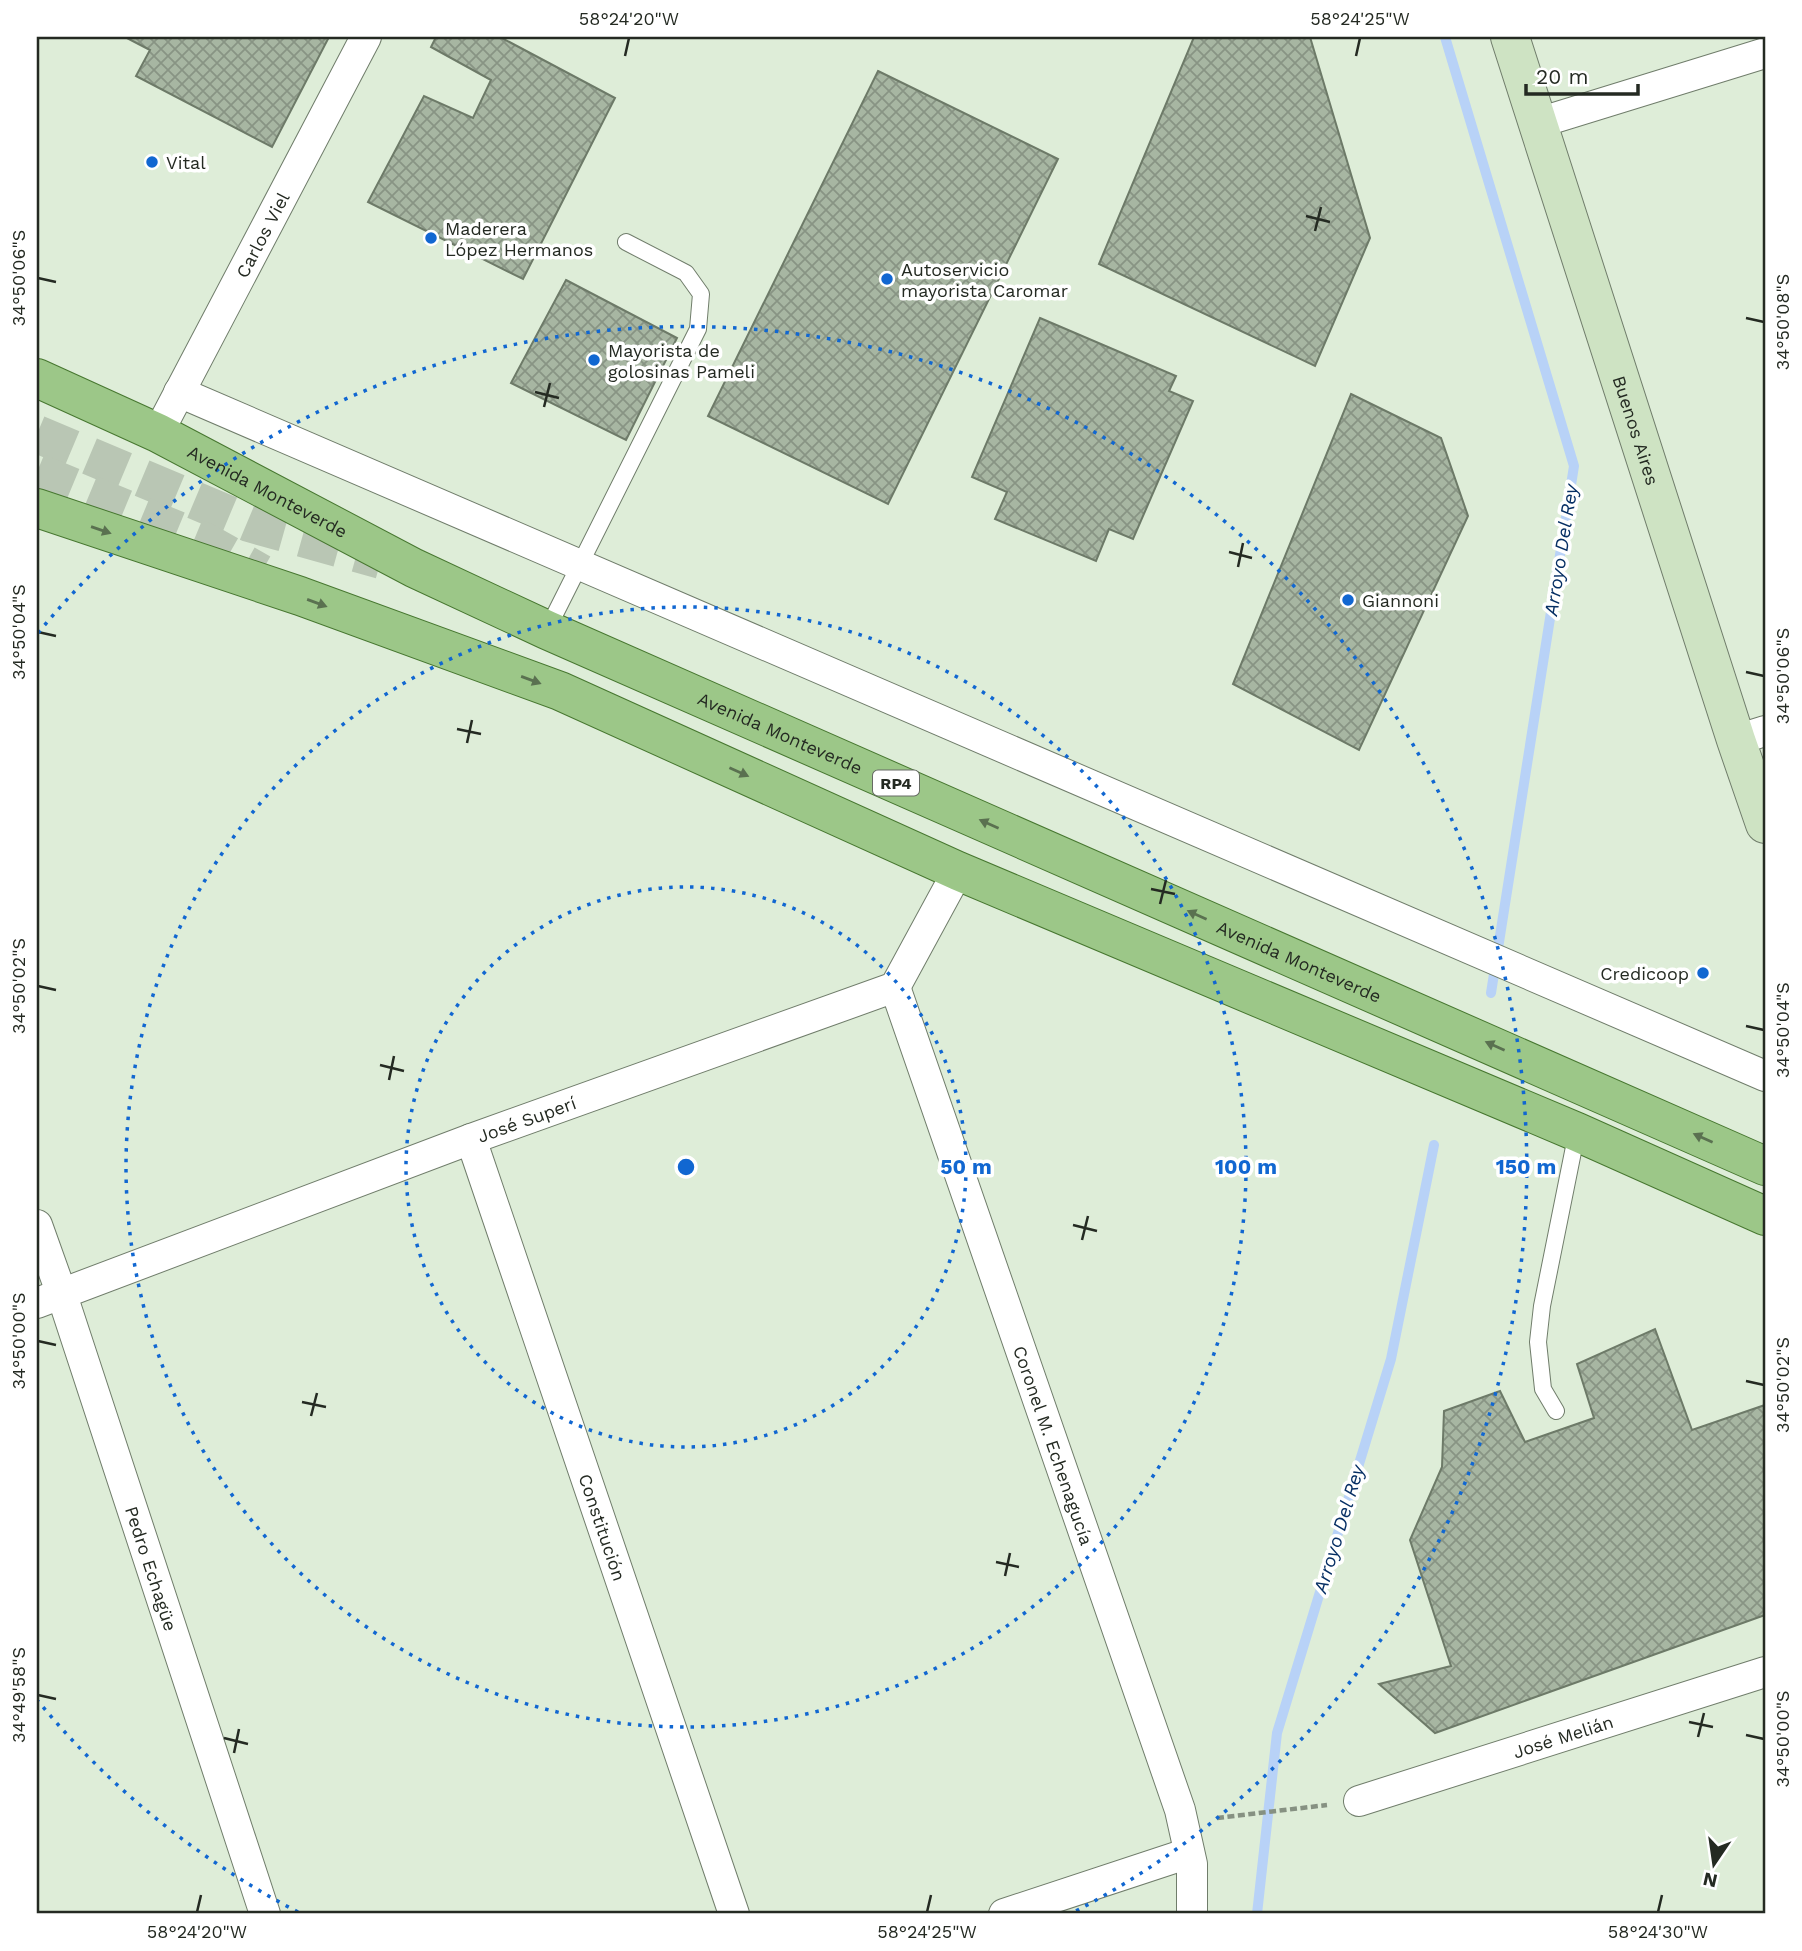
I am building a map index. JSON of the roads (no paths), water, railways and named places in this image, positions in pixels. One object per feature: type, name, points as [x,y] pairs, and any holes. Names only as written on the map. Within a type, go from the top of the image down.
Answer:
[{"type":"main road","name":"Avenida Monteverde","points":[[37,378],[158,433],[414,568],[547,630],[1765,1166]]},
{"type":"main road","points":[[37,508],[300,596],[560,691],[958,871],[1577,1132],[1765,1216]]},
{"type":"street","name":"Carlos Viel","points":[[158,433],[366,37]]},
{"type":"street","name":"Buenos Aires","points":[[1510,37],[1751,735],[1765,824]]},
{"type":"street","points":[[1538,123],[1765,53]]},
{"type":"street","points":[[179,393],[1765,1076]]},
{"type":"street","points":[[895,987],[958,871]]},
{"type":"street","name":"José Superí","points":[[49,1299],[471,1139],[895,987]]},
{"type":"street","name":"Coronel M. Echenagucía","points":[[895,987],[1180,1810],[1192,1864],[1192,1911]]},
{"type":"street","name":"Constitución","points":[[471,1139],[734,1914]]},
{"type":"street","name":"Pedro Echagüe","points":[[37,1225],[49,1299],[265,1914]]},
{"type":"street","name":"José Melián","points":[[1359,1801],[1765,1672]]},
{"type":"street","points":[[1004,1914],[1189,1853]]},
{"type":"lane","points":[[547,630],[698,329],[701,293],[686,273],[626,242]]},
{"type":"lane","points":[[1556,1411],[1543,1389],[1538,1342],[1542,1306],[1577,1132]]},
{"type":"waterway","name":"Arroyo Del Rey","points":[[1445,37],[1574,466],[1491,993]]},
{"type":"waterway","name":"Arroyo Del Rey","points":[[1257,1914],[1277,1733],[1391,1359],[1434,1145]]},
{"type":"tunnel","points":[[37,434],[249,523],[381,560]]},
{"type":"tunnel","points":[[37,472],[206,542],[261,573]]},
{"type":"place","name":"Vital","points":[[152,162]]},
{"type":"place","name":"Maderera López Hermanos","points":[[431,238]]},
{"type":"place","name":"Autoservicio mayorista Caromar","points":[[887,279]]},
{"type":"place","name":"Mayorista de golosinas Pameli","points":[[594,360]]},
{"type":"place","name":"Giannoni","points":[[1348,600]]},
{"type":"place","name":"Credicoop","points":[[1703,973]]}]
